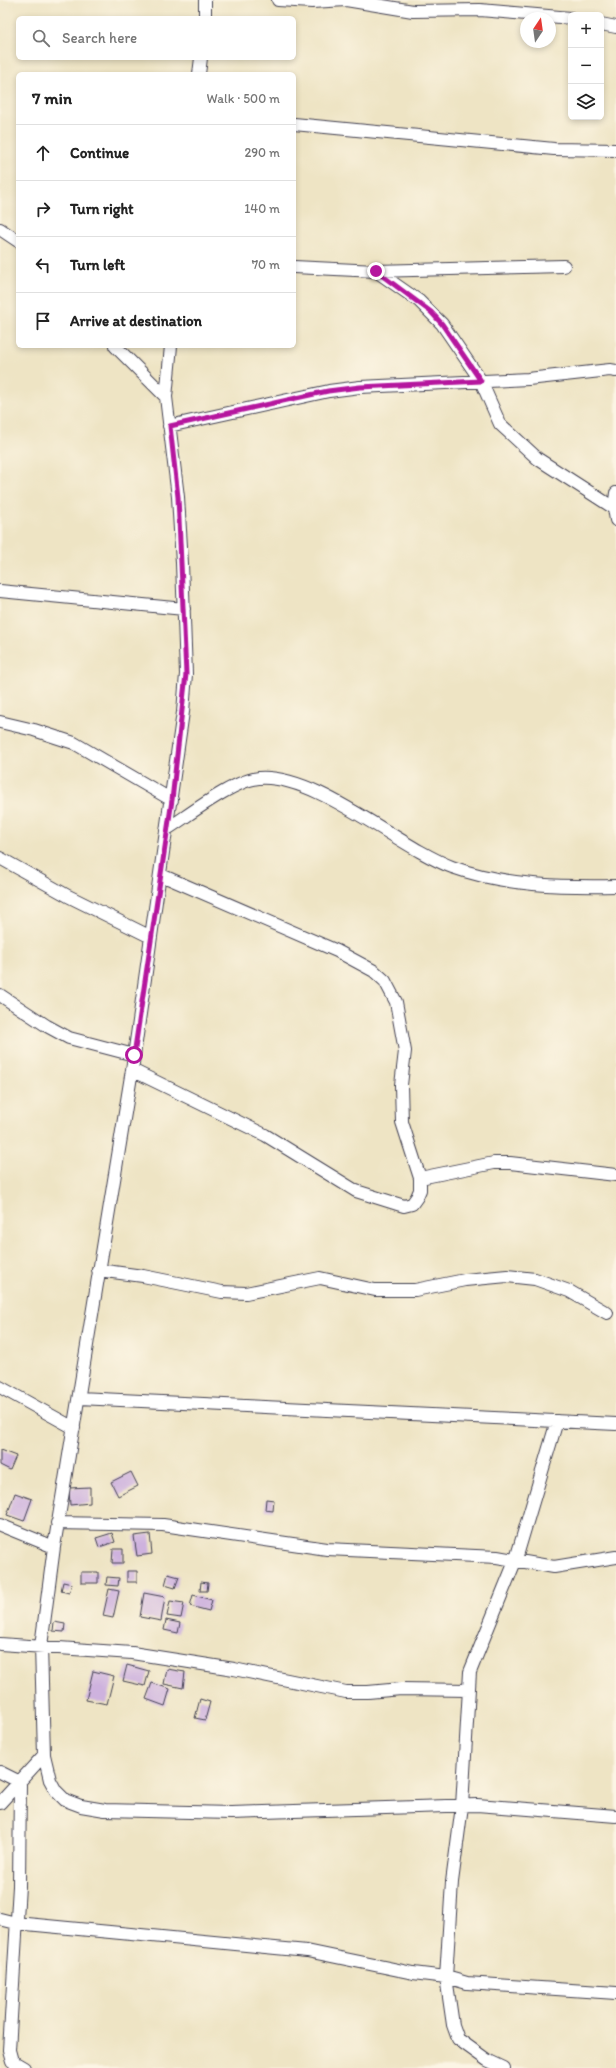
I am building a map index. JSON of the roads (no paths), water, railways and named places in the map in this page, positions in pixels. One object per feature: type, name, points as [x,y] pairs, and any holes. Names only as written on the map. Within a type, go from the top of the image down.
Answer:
[{"type":"street","points":[[205,16],[206,0]]},
{"type":"street","points":[[278,0],[312,2],[346,0],[413,11],[480,10],[568,18]]},
{"type":"street","points":[[604,25],[616,27]]},
{"type":"street","points":[[199,72],[201,60]]},
{"type":"street","points":[[296,124],[554,149],[616,150]]},
{"type":"street","points":[[0,229],[16,240]]},
{"type":"street","points":[[296,267],[376,271],[564,266]]},
{"type":"street","points":[[376,271],[431,312],[442,324],[481,381],[492,409],[500,424],[538,459],[615,514]]},
{"type":"street","points":[[117,348],[166,397]]},
{"type":"street","points":[[171,348],[166,397],[178,497],[186,674],[172,800],[152,937],[132,1070],[98,1270],[79,1398],[57,1523],[41,1646],[44,1755],[50,1780],[56,1791],[65,1800],[80,1806],[105,1810],[231,1813],[462,1806],[615,1813]]},
{"type":"street","points":[[170,426],[328,391],[360,387],[528,379],[610,370],[616,371]]},
{"type":"street","points":[[615,514],[616,493]]},
{"type":"street","points":[[0,591],[184,610]]},
{"type":"street","points":[[0,722],[34,730],[74,743],[172,800]]},
{"type":"street","points":[[167,829],[238,784],[259,778],[280,780],[307,788],[350,810],[423,854],[484,877],[525,884],[616,886]]},
{"type":"street","points":[[0,858],[68,896],[152,937]]},
{"type":"street","points":[[132,1070],[265,1136],[356,1191],[404,1206],[412,1204],[417,1198],[420,1190],[420,1178],[402,1122],[401,1097],[405,1051],[396,1002],[386,981],[374,972],[336,951],[161,875]]},
{"type":"street","points":[[0,995],[47,1026],[69,1038],[134,1055]]},
{"type":"street","points":[[420,1178],[499,1163],[530,1164],[616,1175]]},
{"type":"street","points":[[98,1270],[143,1276],[222,1292],[246,1293],[320,1278],[375,1290],[415,1290],[465,1280],[507,1276],[535,1279],[569,1291],[607,1314]]},
{"type":"street","points":[[0,1387],[74,1428]]},
{"type":"street","points":[[79,1398],[420,1413],[616,1424]]},
{"type":"street","points":[[504,2068],[486,2060],[458,2039],[453,2025],[446,1977],[452,1882],[462,1806],[470,1672],[516,1560],[557,1421]]},
{"type":"street","points":[[57,1523],[163,1525],[327,1548],[481,1556],[516,1560],[554,1567],[616,1558]]},
{"type":"street","points":[[0,1525],[54,1547]]},
{"type":"street","points":[[0,1644],[132,1653],[234,1669],[346,1692],[401,1689],[468,1690]]},
{"type":"street","points":[[0,1803],[44,1755]]},
{"type":"street","points":[[0,1772],[20,1782]]},
{"type":"street","points":[[20,1782],[19,1886],[9,2050],[12,2061],[24,2068]]},
{"type":"street","points":[[0,1919],[16,1923],[269,1946],[307,1951],[413,1973],[446,1977],[467,1982],[616,1992]]}]
